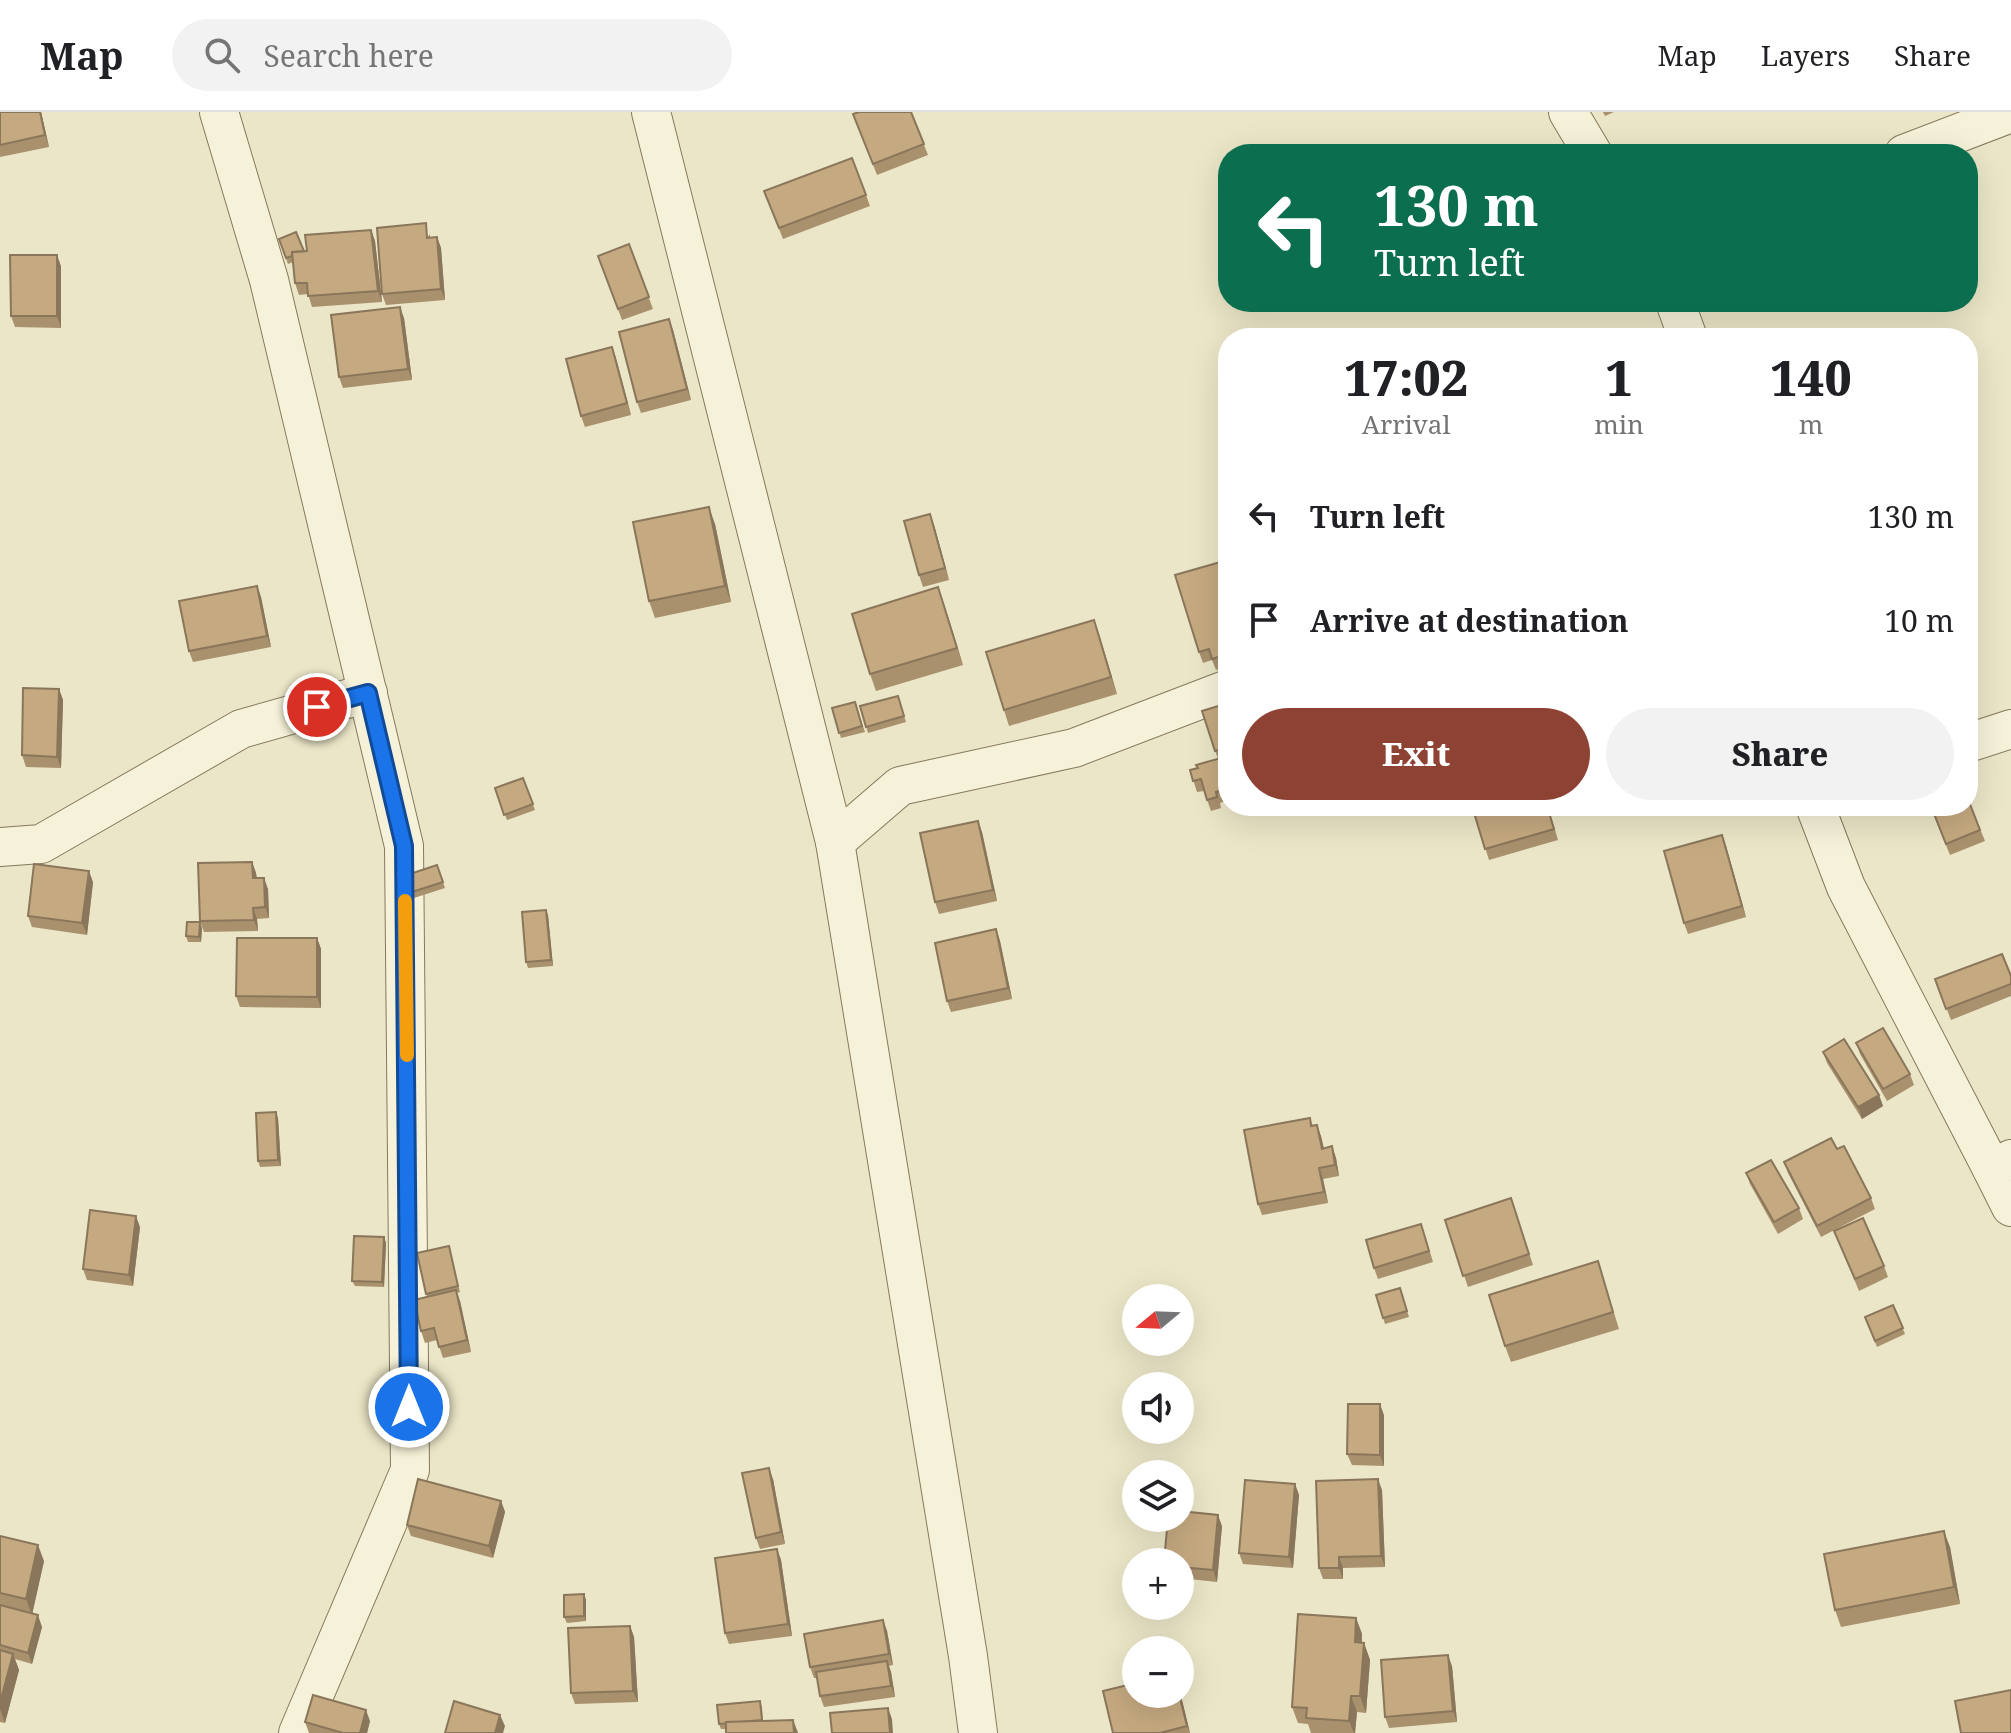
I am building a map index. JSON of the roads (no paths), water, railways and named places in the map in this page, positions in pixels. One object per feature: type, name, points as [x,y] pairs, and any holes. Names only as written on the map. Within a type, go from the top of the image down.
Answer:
[{"type":"street","points":[[219,112],[269,280],[404,846],[410,1470],[298,1733]]},
{"type":"street","points":[[651,112],[835,842],[963,1624],[978,1733]]},
{"type":"street","points":[[1568,112],[1587,144]]},
{"type":"street","points":[[1930,144],[2011,113]]},
{"type":"street","points":[[0,847],[41,844],[241,729],[368,693]]},
{"type":"street","points":[[835,842],[900,786],[1074,748],[1218,693]]},
{"type":"street","points":[[1978,740],[2011,729]]},
{"type":"street","points":[[1819,816],[1846,887],[2002,1164],[2011,1207]]}]
